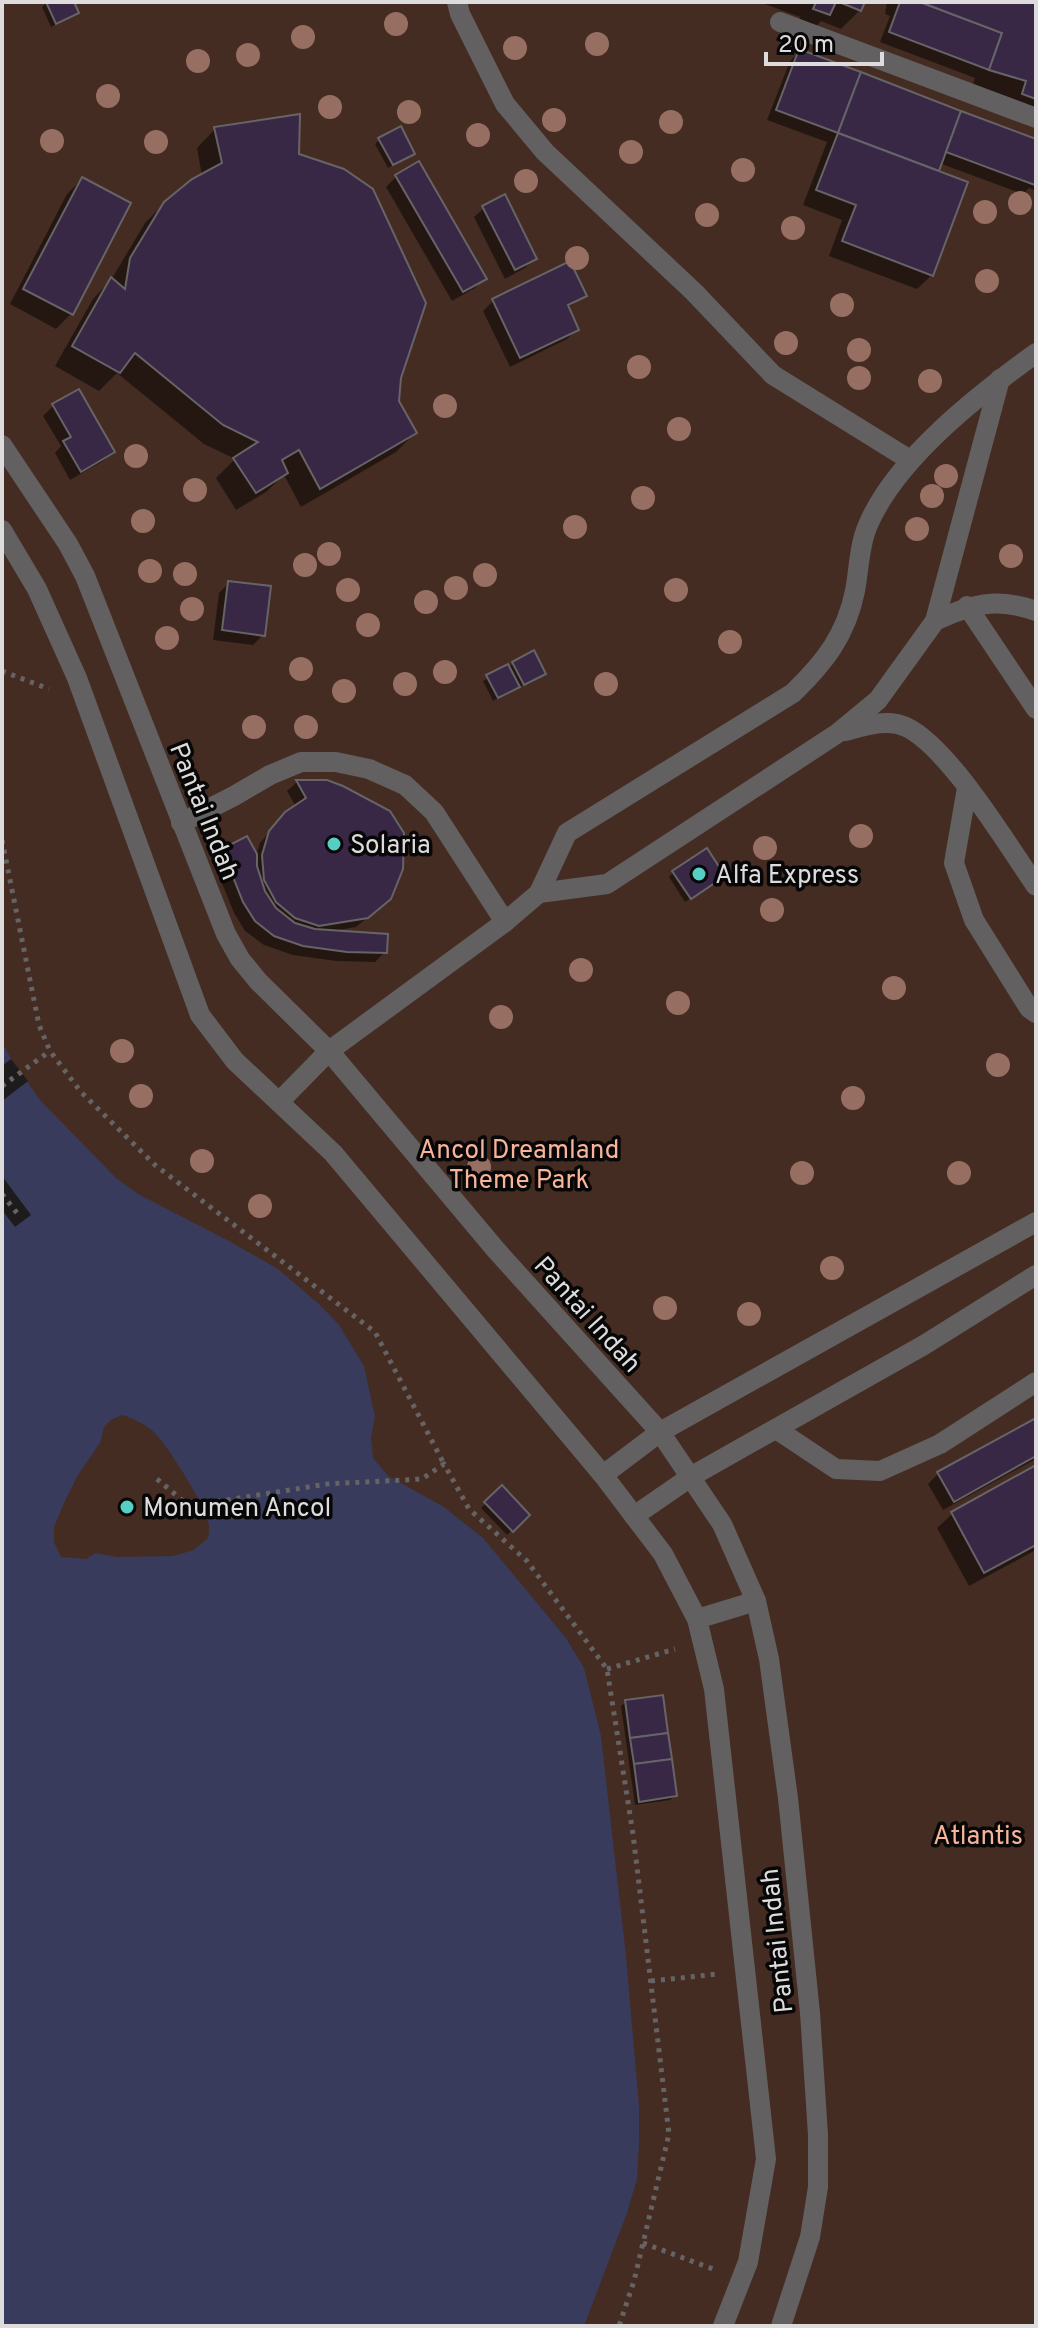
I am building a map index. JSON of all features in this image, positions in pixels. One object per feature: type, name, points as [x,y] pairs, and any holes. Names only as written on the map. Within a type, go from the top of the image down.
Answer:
[{"type":"street","points":[[457,2],[505,104],[545,152],[694,292],[773,375],[910,460]]},
{"type":"street","points":[[780,22],[1036,118]]},
{"type":"street","points":[[279,1102],[329,1051],[505,922],[539,893],[567,833],[793,693],[823,664],[841,634],[854,595],[866,530],[879,502],[910,460],[1000,379],[1036,353]]},
{"type":"street","points":[[539,893],[607,884],[838,733],[878,700],[935,621],[1000,379]]},
{"type":"street","name":"Pantai Indah","points":[[2,445],[68,544],[85,576],[181,823],[226,934],[240,959],[329,1051],[496,1250],[660,1432],[722,1524],[756,1601],[769,1659],[788,1798],[810,2013],[818,2135],[818,2187],[810,2237],[781,2326]]},
{"type":"street","name":"Pantai Indah","points":[[2,530],[37,589],[77,678],[200,1015],[235,1061],[333,1153],[603,1475],[663,1554],[697,1619],[714,1689],[766,2159],[748,2262],[723,2326]]},
{"type":"street","points":[[935,621],[967,606],[995,603],[1036,611]]},
{"type":"street","points":[[967,606],[1036,709]]},
{"type":"street","points":[[838,733],[874,723],[905,726],[940,753],[1036,886]]},
{"type":"street","points":[[181,823],[270,775],[301,762],[336,762],[369,769],[405,785],[434,812],[505,922]]},
{"type":"street","points":[[967,788],[954,863],[974,920],[1029,1008],[1036,1013]]},
{"type":"street","points":[[603,1475],[660,1432],[1036,1222]]},
{"type":"street","points":[[634,1516],[692,1476],[924,1345],[1036,1275]]},
{"type":"street","points":[[776,1429],[836,1469],[880,1471],[940,1444],[1036,1382]]},
{"type":"street","points":[[697,1619],[756,1601]]},
{"type":"path","points":[[2,671],[51,690],[77,678]]},
{"type":"path","points":[[2,840],[39,1025],[50,1051],[81,1092],[155,1165],[375,1332],[469,1509],[527,1561],[607,1669],[633,1834],[669,2134],[619,2326]]},
{"type":"path","points":[[2,1086],[50,1051]]},
{"type":"path","points":[[2,1194],[17,1213]]},
{"type":"path","points":[[157,1479],[189,1506],[327,1484],[422,1479],[444,1464]]},
{"type":"path","points":[[607,1669],[675,1649]]},
{"type":"path","points":[[651,1981],[719,1974]]},
{"type":"path","points":[[643,2243],[716,2271]]},
{"type":"green space","name":"Ancol Dreamland Theme Park","points":[[2,2],[1036,2],[1036,2326],[2,2326]]},
{"type":"water","points":[[2,1042],[40,1100],[116,1178],[138,1194],[278,1269],[339,1325],[364,1366],[375,1417],[371,1438],[373,1458],[388,1476],[444,1507],[483,1538],[566,1638],[584,1668],[601,1736],[626,1956],[639,2106],[639,2143],[637,2179],[627,2213],[584,2326],[2,2326]],"holes":[[[122,1415],[140,1422],[161,1440],[194,1491],[206,1516],[208,1538],[194,1550],[173,1556],[116,1557],[96,1553],[86,1559],[61,1557],[54,1542],[54,1527],[63,1505],[78,1475],[100,1443],[104,1427]]]},
{"type":"pier","points":[[11,1059],[28,1081],[2,1101],[2,1066]]},
{"type":"pier","points":[[2,1176],[31,1215],[15,1227],[2,1210]]},
{"type":"building","points":[[46,2],[74,2],[79,13],[56,24]]},
{"type":"building","points":[[816,2],[836,2],[830,15],[813,9]]},
{"type":"building","points":[[839,2],[865,2],[861,11]]},
{"type":"building","points":[[900,2],[920,2],[1002,33],[989,70],[889,32]]},
{"type":"building","points":[[920,2],[1036,2],[1036,99],[1022,94],[1026,81],[989,70],[1002,33]]},
{"type":"building","points":[[799,49],[861,72],[838,133],[776,110]]},
{"type":"building","points":[[861,72],[961,111],[939,171],[838,133]]},
{"type":"building","points":[[961,111],[1036,139],[1035,185],[946,152]]},
{"type":"building","points":[[300,114],[299,154],[344,169],[373,189],[426,303],[401,378],[399,401],[417,433],[320,489],[299,450],[282,460],[288,473],[256,493],[233,458],[258,442],[223,425],[135,353],[120,373],[72,346],[111,277],[125,289],[130,258],[164,202],[192,179],[222,163],[214,127]]},
{"type":"building","points":[[401,126],[415,154],[393,165],[378,138]]},
{"type":"building","points":[[838,133],[968,182],[933,276],[842,241],[856,205],[816,190]]},
{"type":"building","points":[[419,161],[487,279],[463,292],[395,175]]},
{"type":"building","points":[[82,177],[131,203],[73,315],[23,289]]},
{"type":"building","points":[[505,194],[537,259],[515,270],[482,206]]},
{"type":"building","points":[[570,261],[587,296],[568,305],[579,330],[520,358],[492,299]]},
{"type":"building","points":[[79,389],[115,452],[81,472],[63,441],[71,437],[52,404]]},
{"type":"building","points":[[228,581],[271,586],[265,636],[222,630]]},
{"type":"building","points":[[534,650],[546,674],[524,685],[512,662]]},
{"type":"building","points":[[508,664],[520,687],[498,698],[486,675]]},
{"type":"building","name":"Solaria","points":[[296,780],[327,780],[343,786],[390,811],[404,833],[403,869],[391,899],[368,918],[319,926],[295,918],[276,902],[264,880],[262,855],[269,831],[285,812],[306,798]]},
{"type":"building","points":[[247,836],[257,854],[257,866],[265,891],[276,908],[295,923],[315,929],[388,934],[387,953],[303,946],[274,936],[255,921],[243,902],[222,849]]},
{"type":"building","name":"Alfa Express","points":[[707,848],[725,876],[691,899],[672,871]]},
{"type":"building","points":[[1036,1418],[1036,1456],[954,1502],[937,1472]]},
{"type":"building","points":[[1036,1465],[1036,1545],[984,1573],[951,1512]]},
{"type":"building","points":[[502,1485],[530,1515],[513,1532],[484,1502]]},
{"type":"building","points":[[663,1695],[668,1733],[630,1738],[625,1700]]},
{"type":"building","points":[[668,1733],[672,1759],[634,1764],[630,1738]]},
{"type":"building","points":[[672,1759],[677,1796],[639,1802],[634,1764]]},
{"type":"place","name":"Solaria","points":[[334,844]]},
{"type":"place","name":"Alfa Express","points":[[699,874]]},
{"type":"place","name":"Monumen Ancol","points":[[127,1507]]},
{"type":"park label","name":"Atlantis","points":[[978,1835]]}]
